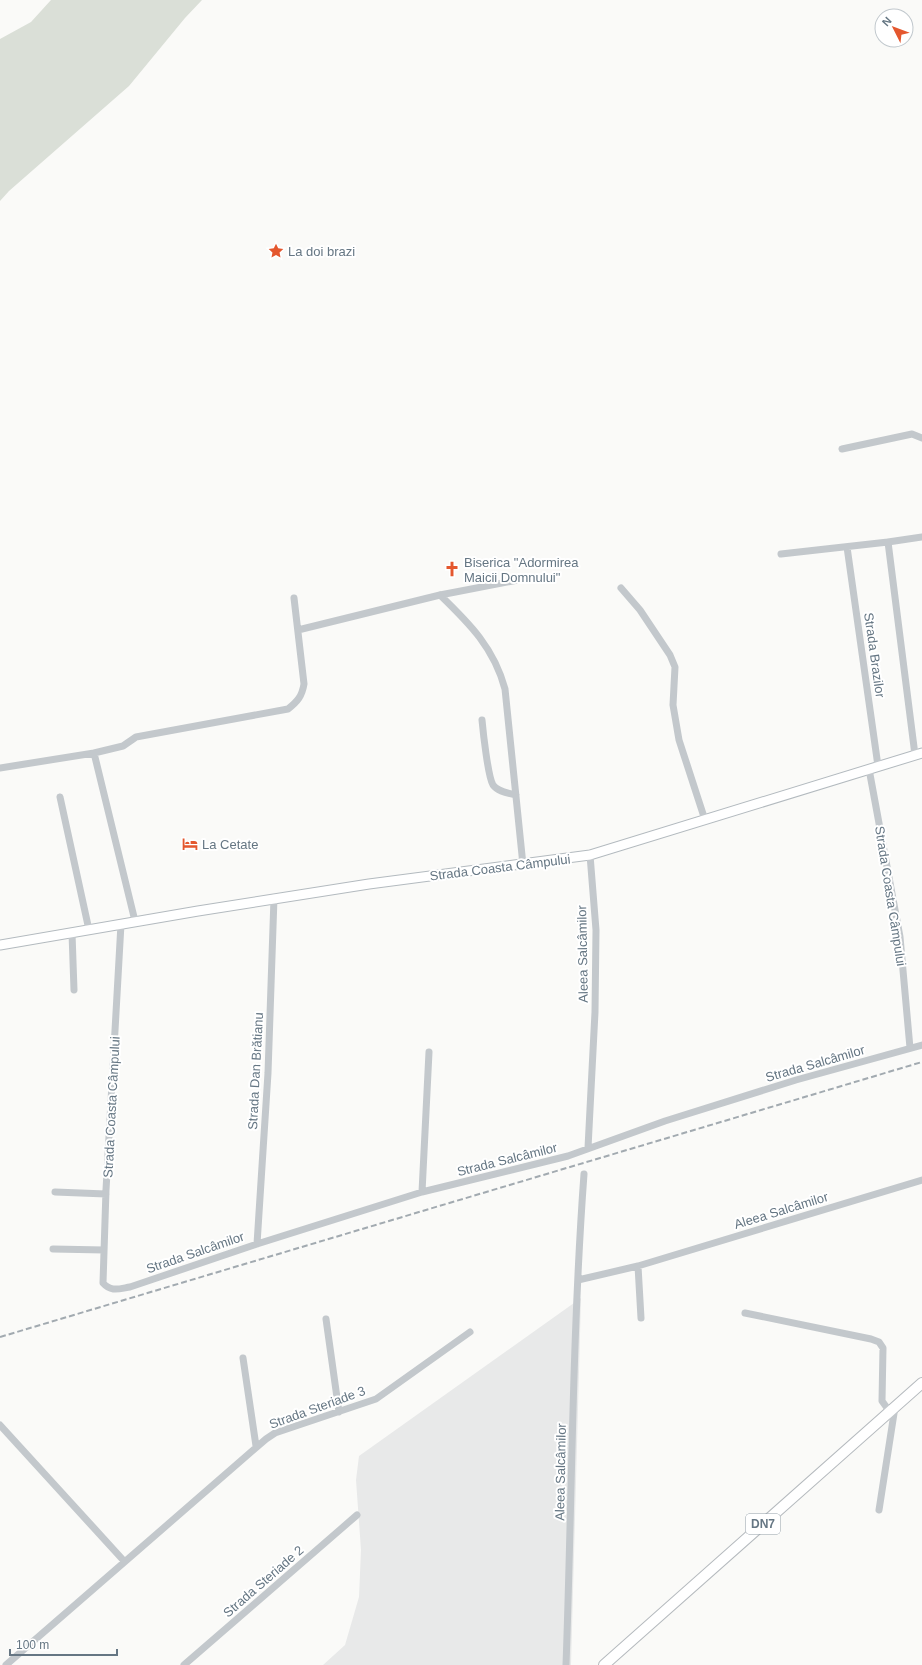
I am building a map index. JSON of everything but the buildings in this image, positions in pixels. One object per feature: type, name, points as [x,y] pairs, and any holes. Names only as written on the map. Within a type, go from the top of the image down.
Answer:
[{"type":"main road","name":"DN7","points":[[604,1665],[922,1384]]},
{"type":"street","points":[[842,449],[912,434],[922,438]]},
{"type":"street","points":[[781,554],[922,537]]},
{"type":"street","points":[[888,542],[918,754]]},
{"type":"street","name":"Strada Brazilor","points":[[847,547],[878,766]]},
{"type":"street","points":[[298,630],[440,595],[533,576]]},
{"type":"street","points":[[621,588],[640,610],[653,632],[670,655],[675,667],[673,705],[679,740],[704,820]]},
{"type":"street","points":[[440,595],[470,625],[500,671],[505,689],[524,865]]},
{"type":"street","points":[[0,768],[94,753],[123,746],[136,737],[288,709],[302,694],[304,684],[294,598]]},
{"type":"street","points":[[482,720],[490,773],[494,785],[502,792],[516,795]]},
{"type":"street","points":[[94,753],[135,921]]},
{"type":"street","name":"Strada Coasta Câmpului","points":[[0,945],[274,898],[389,881],[524,865],[590,855],[918,754]]},
{"type":"street","name":"Strada Coasta Câmpului","points":[[869,769],[900,938],[910,1048]]},
{"type":"street","points":[[60,797],[90,930]]},
{"type":"street","name":"Aleea Salcâmilor","points":[[588,1148],[595,1012],[596,938],[590,855]]},
{"type":"street","name":"Strada Dan Brătianu","points":[[257,1244],[268,1073],[274,898]]},
{"type":"street","name":"Strada Coasta Câmpului","points":[[108,1289],[103,1283],[104,1250],[121,924]]},
{"type":"street","points":[[72,933],[74,990]]},
{"type":"street","name":"Strada Salcâmilor","points":[[108,1289],[115,1290],[130,1287],[257,1244],[422,1192],[568,1156],[666,1120],[796,1080],[922,1045]]},
{"type":"street","points":[[422,1192],[429,1052]]},
{"type":"street","name":"Aleea Salcâmilor","points":[[566,1665],[578,1280],[584,1174]]},
{"type":"street","name":"Aleea Salcâmilor","points":[[578,1280],[638,1266],[922,1180]]},
{"type":"street","points":[[55,1192],[106,1194]]},
{"type":"street","points":[[53,1249],[104,1250]]},
{"type":"street","points":[[638,1266],[641,1318]]},
{"type":"street","points":[[745,1313],[860,1336],[879,1342],[883,1348],[882,1401],[892,1410],[879,1510]]},
{"type":"street","points":[[326,1319],[339,1412]]},
{"type":"street","name":"Strada Steriade 3","points":[[6,1665],[256,1446],[275,1434],[376,1399],[470,1332]]},
{"type":"street","points":[[243,1358],[256,1446]]},
{"type":"street","points":[[0,1425],[124,1561]]},
{"type":"street","name":"Strada Steriade 2","points":[[184,1665],[357,1515]]},
{"type":"shaded area","points":[[51,0],[202,0],[185,18],[129,86],[9,191],[0,201],[0,39],[31,22]]},
{"type":"shaded area","points":[[581,1298],[571,1665],[323,1665],[345,1645],[359,1597],[361,1550],[356,1480],[359,1456]]},
{"type":"railway","points":[[0,1337],[922,1062]]},
{"type":"place","name":"La doi brazi","points":[[276,251]]},
{"type":"place","name":"Biserica \"Adormirea Maicii Domnului\"","points":[[452,569]]},
{"type":"place","name":"La Cetate","points":[[190,844]]}]
